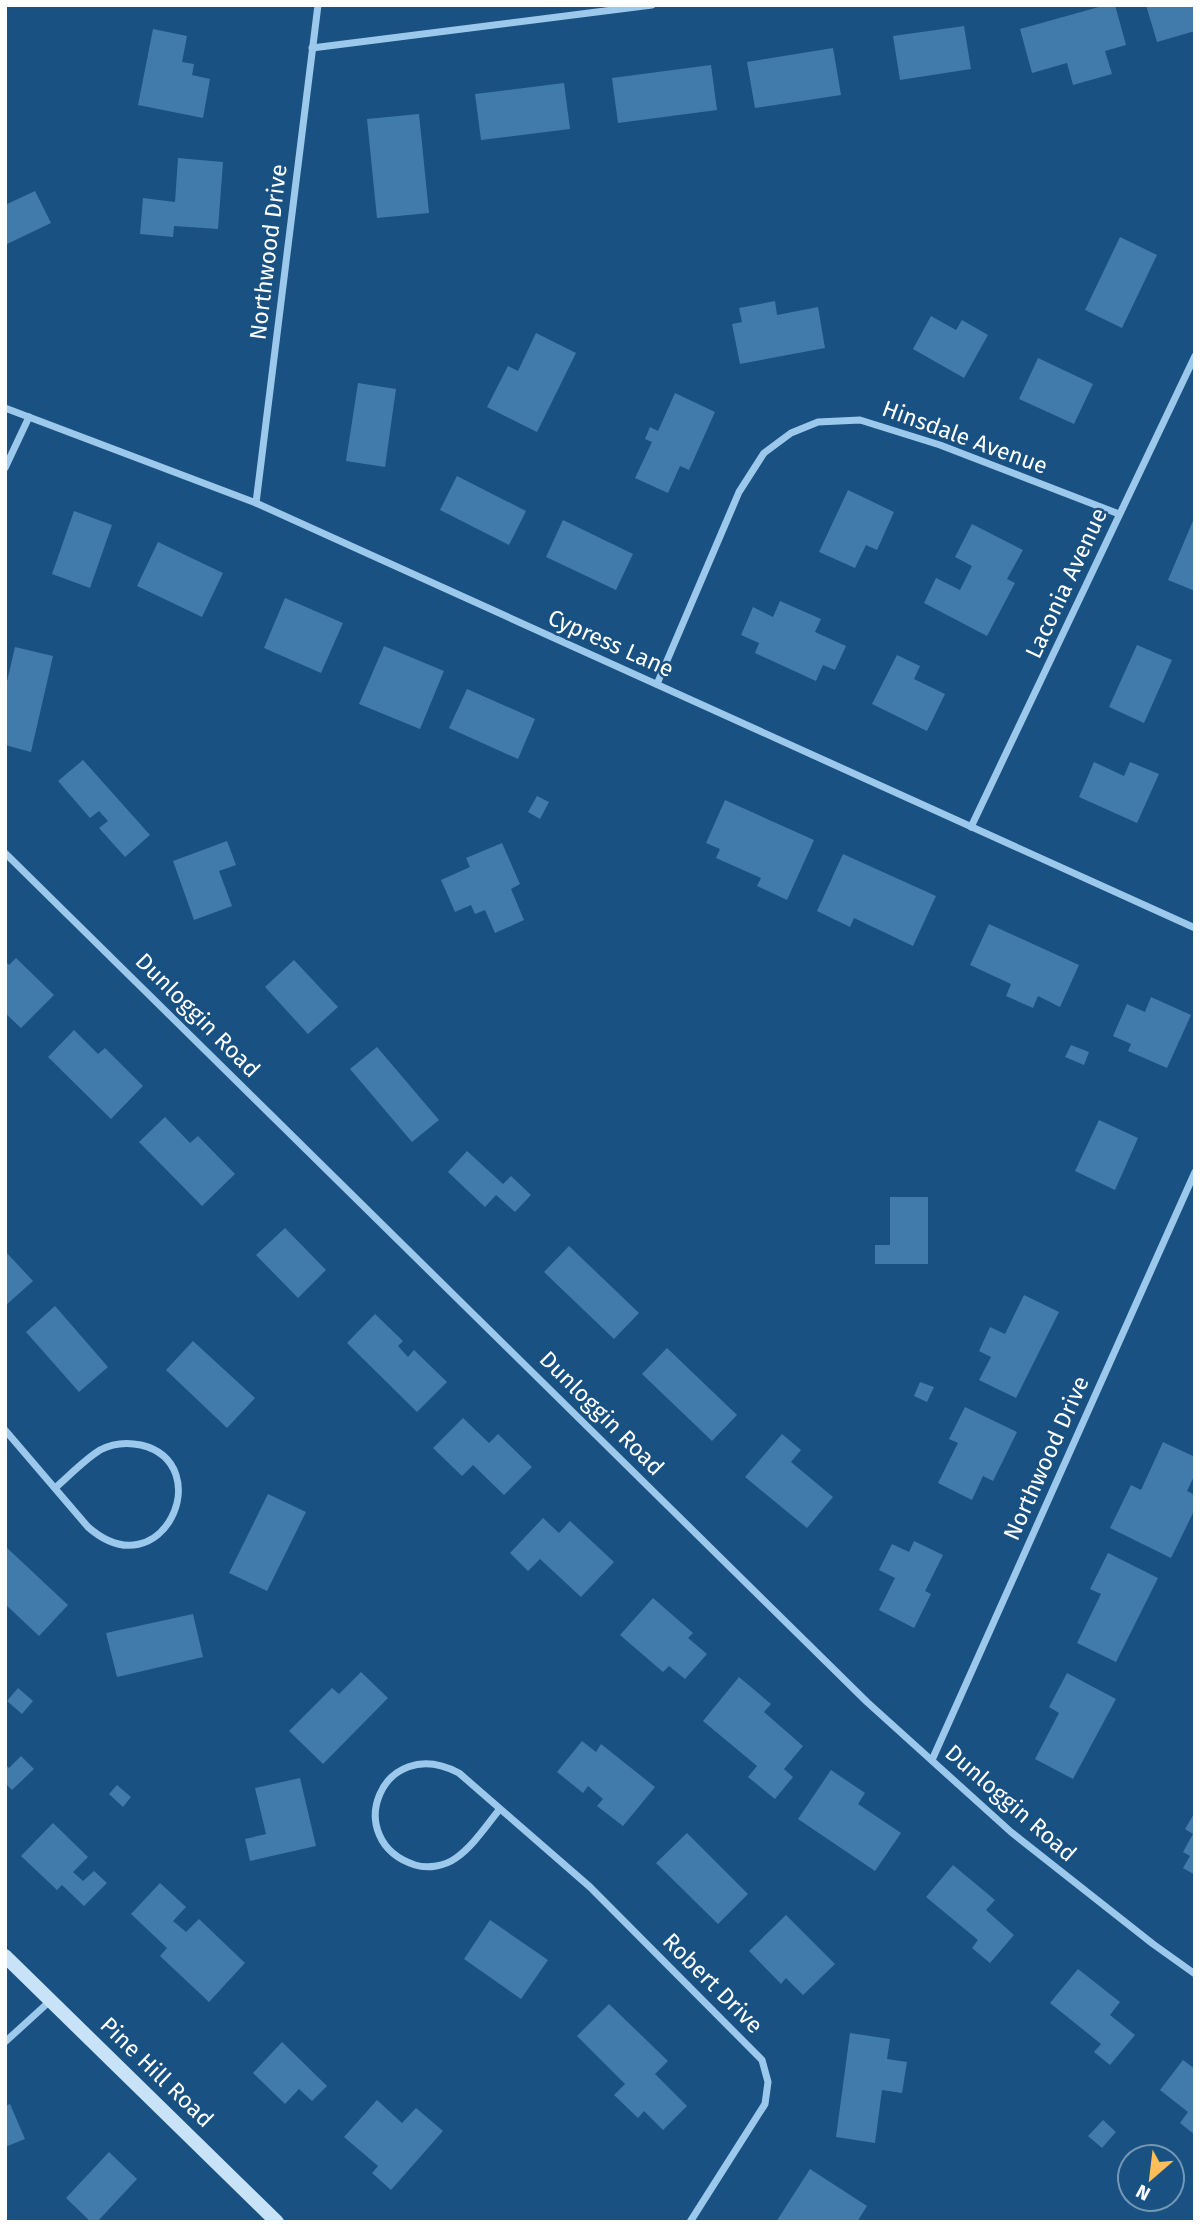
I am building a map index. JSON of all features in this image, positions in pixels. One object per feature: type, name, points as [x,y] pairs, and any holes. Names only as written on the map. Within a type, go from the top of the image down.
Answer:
[{"type":"street","name":"Northwood Drive","points":[[256,503],[318,5]]},
{"type":"street","points":[[313,48],[652,5]]},
{"type":"street","name":"Laconia Avenue","points":[[971,827],[1195,356]]},
{"type":"street","name":"Cypress Lane","points":[[5,408],[256,503],[1195,928]]},
{"type":"street","points":[[5,468],[29,417]]},
{"type":"street","name":"Hinsdale Avenue","points":[[657,684],[738,492],[764,453],[791,432],[818,422],[860,420],[940,445],[1119,514]]},
{"type":"street","name":"Dunloggin Road","points":[[5,853],[867,1702],[1011,1832],[1195,1974]]},
{"type":"street","name":"Northwood Drive","points":[[932,1760],[1195,1172]]},
{"type":"street","points":[[5,1430],[88,1527],[101,1538],[117,1545],[135,1545],[152,1540],[166,1529],[175,1515],[179,1499],[178,1483],[172,1467],[161,1455],[147,1447],[131,1443],[114,1444],[100,1451],[55,1488]]},
{"type":"street","name":"Robert Drive","points":[[499,1810],[467,1849],[453,1860],[437,1866],[420,1866],[396,1856],[380,1836],[375,1820],[376,1803],[383,1787],[394,1774],[409,1766],[426,1763],[443,1765],[458,1773],[590,1887],[762,2060],[768,2082],[765,2104],[690,2222]]},
{"type":"street","name":"Pine Hill Road","points":[[5,1955],[277,2222]]},
{"type":"street","points":[[5,2042],[51,2001]]},
{"type":"building","points":[[1106,5],[1115,5],[1126,45],[1105,51],[1112,74],[1073,85],[1067,63],[1032,73],[1020,29]]},
{"type":"building","points":[[1146,5],[1195,5],[1195,31],[1157,42]]},
{"type":"building","points":[[964,26],[971,69],[900,80],[893,36]]},
{"type":"building","points":[[153,29],[187,36],[182,62],[194,64],[192,75],[210,79],[203,118],[138,105]]},
{"type":"building","points":[[833,48],[841,95],[755,108],[747,62]]},
{"type":"building","points":[[711,65],[717,110],[618,123],[612,78]]},
{"type":"building","points":[[564,83],[570,129],[481,140],[475,94]]},
{"type":"building","points":[[419,114],[429,213],[377,218],[367,119]]},
{"type":"building","points":[[178,158],[223,162],[218,229],[174,226],[173,237],[140,234],[143,198],[175,202]]},
{"type":"building","points":[[35,191],[51,223],[5,245],[5,205]]},
{"type":"building","points":[[1120,237],[1157,255],[1122,328],[1085,310]]},
{"type":"building","points":[[775,301],[777,315],[818,307],[825,348],[740,364],[732,324],[742,322],[739,308]]},
{"type":"building","points":[[931,316],[956,330],[962,320],[988,335],[964,378],[913,349]]},
{"type":"building","points":[[536,333],[576,353],[537,432],[487,407],[508,366],[518,371]]},
{"type":"building","points":[[1038,358],[1093,384],[1074,424],[1019,399]]},
{"type":"building","points":[[358,383],[396,389],[385,467],[346,461]]},
{"type":"building","points":[[675,393],[715,412],[689,470],[680,466],[668,493],[635,478],[652,442],[645,439],[650,427],[658,431]]},
{"type":"building","points":[[457,476],[526,511],[509,545],[440,510]]},
{"type":"building","points":[[848,490],[894,512],[877,550],[866,545],[855,568],[819,552]]},
{"type":"building","points":[[74,511],[112,525],[90,588],[52,574]]},
{"type":"building","points":[[1195,516],[1195,591],[1168,580]]},
{"type":"building","points":[[563,520],[633,554],[616,590],[546,557]]},
{"type":"building","points":[[972,524],[1023,550],[1007,579],[1015,583],[987,636],[924,603],[936,578],[960,590],[972,566],[955,557]]},
{"type":"building","points":[[158,542],[223,573],[202,617],[137,586]]},
{"type":"building","points":[[285,598],[343,623],[321,673],[264,648]]},
{"type":"building","points":[[780,601],[821,619],[815,632],[846,646],[835,670],[823,665],[816,681],[755,653],[759,643],[741,635],[753,607],[773,617]]},
{"type":"building","points":[[1137,645],[1172,660],[1144,723],[1109,707]]},
{"type":"building","points":[[384,646],[444,671],[420,729],[359,704]]},
{"type":"building","points":[[15,647],[53,656],[31,752],[5,745],[5,690]]},
{"type":"building","points":[[897,655],[920,666],[914,679],[945,694],[927,731],[872,704]]},
{"type":"building","points":[[467,689],[535,719],[518,759],[449,728]]},
{"type":"building","points":[[83,760],[150,835],[125,857],[99,828],[108,821],[99,811],[90,818],[58,781]]},
{"type":"building","points":[[1094,762],[1124,776],[1130,762],[1159,774],[1137,823],[1079,797]]},
{"type":"building","points":[[537,796],[549,802],[540,819],[528,812]]},
{"type":"building","points":[[725,800],[814,840],[787,900],[757,886],[761,878],[716,858],[720,849],[706,843]]},
{"type":"building","points":[[227,841],[236,865],[219,871],[232,906],[194,920],[173,861]]},
{"type":"building","points":[[502,843],[520,884],[511,889],[524,920],[495,933],[485,910],[475,914],[471,905],[455,912],[441,880],[470,867],[466,858]]},
{"type":"building","points":[[843,854],[936,896],[913,946],[854,918],[850,927],[817,911]]},
{"type":"building","points":[[989,924],[1079,965],[1060,1007],[1038,996],[1033,1008],[1006,996],[1011,984],[970,965]]},
{"type":"building","points":[[16,958],[54,995],[21,1028],[5,1013],[5,961],[9,965]]},
{"type":"building","points":[[294,960],[338,1007],[308,1034],[265,987]]},
{"type":"building","points":[[1151,997],[1191,1015],[1167,1068],[1128,1051],[1131,1044],[1113,1036],[1127,1004],[1145,1012]]},
{"type":"building","points":[[74,1030],[98,1054],[105,1048],[143,1086],[111,1119],[48,1057]]},
{"type":"building","points":[[1071,1045],[1089,1052],[1084,1065],[1065,1057]]},
{"type":"building","points":[[377,1047],[439,1120],[412,1142],[350,1069]]},
{"type":"building","points":[[165,1117],[190,1143],[198,1136],[235,1174],[202,1206],[139,1142]]},
{"type":"building","points":[[1099,1120],[1138,1138],[1115,1190],[1075,1171]]},
{"type":"building","points":[[467,1151],[503,1184],[511,1176],[531,1195],[515,1212],[496,1195],[485,1207],[448,1172]]},
{"type":"building","points":[[890,1197],[928,1197],[928,1264],[875,1264],[875,1245],[890,1245]]},
{"type":"building","points":[[285,1228],[326,1270],[298,1298],[256,1255]]},
{"type":"building","points":[[569,1246],[639,1313],[614,1339],[544,1272]]},
{"type":"building","points":[[5,1251],[33,1281],[5,1306]]},
{"type":"building","points":[[1024,1295],[1059,1312],[1016,1398],[979,1380],[991,1357],[979,1351],[990,1327],[1005,1334]]},
{"type":"building","points":[[55,1306],[108,1367],[79,1392],[26,1332]]},
{"type":"building","points":[[375,1314],[403,1341],[398,1346],[408,1357],[414,1350],[447,1382],[417,1412],[347,1343]]},
{"type":"building","points":[[193,1341],[255,1398],[227,1428],[166,1370]]},
{"type":"building","points":[[667,1348],[737,1415],[712,1441],[642,1374]]},
{"type":"building","points":[[920,1382],[934,1387],[927,1402],[914,1396]]},
{"type":"building","points":[[965,1407],[1017,1432],[993,1481],[983,1476],[972,1500],[938,1483],[958,1443],[949,1439]]},
{"type":"building","points":[[463,1418],[489,1443],[498,1434],[532,1467],[504,1495],[473,1465],[462,1476],[433,1448]]},
{"type":"building","points":[[782,1434],[801,1450],[791,1462],[833,1497],[807,1528],[745,1477]]},
{"type":"building","points":[[1163,1442],[1195,1457],[1195,1474],[1187,1491],[1195,1495],[1195,1509],[1171,1558],[1110,1528],[1131,1485],[1141,1490]]},
{"type":"building","points":[[268,1494],[306,1512],[267,1591],[229,1573]]},
{"type":"building","points":[[543,1518],[559,1533],[570,1521],[614,1562],[581,1597],[540,1559],[528,1571],[510,1553]]},
{"type":"building","points":[[914,1541],[943,1555],[925,1591],[931,1594],[914,1628],[879,1610],[895,1578],[879,1570],[892,1544],[909,1552]]},
{"type":"building","points":[[5,1546],[68,1605],[39,1636],[5,1604]]},
{"type":"building","points":[[1108,1553],[1158,1578],[1116,1662],[1077,1643],[1101,1594],[1090,1589]]},
{"type":"building","points":[[653,1598],[693,1633],[688,1638],[707,1654],[685,1679],[669,1666],[663,1672],[620,1635]]},
{"type":"building","points":[[193,1614],[203,1657],[117,1677],[106,1633]]},
{"type":"building","points":[[361,1672],[388,1698],[323,1764],[289,1731],[332,1688],[339,1694]]},
{"type":"building","points":[[1067,1673],[1116,1699],[1073,1779],[1035,1759],[1059,1713],[1049,1707]]},
{"type":"building","points":[[739,1677],[771,1704],[764,1712],[803,1746],[784,1769],[793,1777],[775,1799],[748,1777],[757,1766],[703,1721]]},
{"type":"building","points":[[18,1688],[33,1701],[22,1714],[7,1701]]},
{"type":"building","points":[[582,1741],[596,1752],[601,1744],[655,1787],[623,1826],[597,1806],[603,1799],[588,1786],[583,1793],[557,1772]]},
{"type":"building","points":[[21,1756],[34,1769],[12,1790],[5,1783],[5,1764],[9,1768]]},
{"type":"building","points":[[831,1770],[865,1793],[858,1804],[901,1833],[875,1871],[798,1819]]},
{"type":"building","points":[[300,1778],[316,1846],[250,1861],[245,1839],[266,1834],[255,1788]]},
{"type":"building","points":[[117,1785],[131,1797],[123,1807],[109,1794]]},
{"type":"building","points":[[1195,1812],[1195,1875],[1183,1868],[1190,1856],[1183,1852],[1193,1834],[1185,1829]]},
{"type":"building","points":[[53,1823],[88,1857],[73,1872],[83,1881],[94,1871],[107,1883],[84,1906],[62,1885],[57,1890],[21,1856]]},
{"type":"building","points":[[687,1833],[748,1894],[718,1924],[656,1863]]},
{"type":"building","points":[[953,1865],[995,1900],[986,1910],[1014,1935],[990,1963],[972,1948],[978,1940],[926,1897]]},
{"type":"building","points":[[160,1883],[186,1907],[173,1921],[186,1932],[199,1919],[245,1963],[209,2002],[160,1956],[167,1948],[131,1914]]},
{"type":"building","points":[[786,1915],[835,1964],[803,1995],[786,1978],[781,1984],[749,1951]]},
{"type":"building","points":[[490,1920],[548,1960],[521,1999],[464,1959]]},
{"type":"building","points":[[1078,1969],[1120,2002],[1110,2015],[1135,2035],[1110,2065],[1094,2052],[1101,2044],[1050,2003]]},
{"type":"building","points":[[609,2004],[668,2061],[655,2074],[687,2106],[663,2130],[644,2111],[638,2118],[614,2095],[625,2084],[577,2036]]},
{"type":"building","points":[[850,2033],[890,2039],[887,2059],[907,2062],[902,2093],[882,2090],[875,2143],[836,2137]]},
{"type":"building","points":[[282,2042],[327,2086],[312,2101],[299,2089],[285,2104],[253,2073]]},
{"type":"building","points":[[1183,2060],[1195,2069],[1195,2135],[1180,2123],[1188,2112],[1160,2090]]},
{"type":"building","points":[[377,2100],[402,2123],[416,2108],[443,2131],[391,2190],[372,2173],[378,2166],[344,2137]]},
{"type":"building","points":[[10,2104],[25,2139],[5,2147],[5,2106]]},
{"type":"building","points":[[1103,2120],[1116,2132],[1102,2148],[1088,2136]]},
{"type":"building","points":[[109,2152],[137,2179],[97,2222],[91,2222],[66,2198]]},
{"type":"building","points":[[810,2169],[867,2206],[857,2222],[776,2222]]}]
